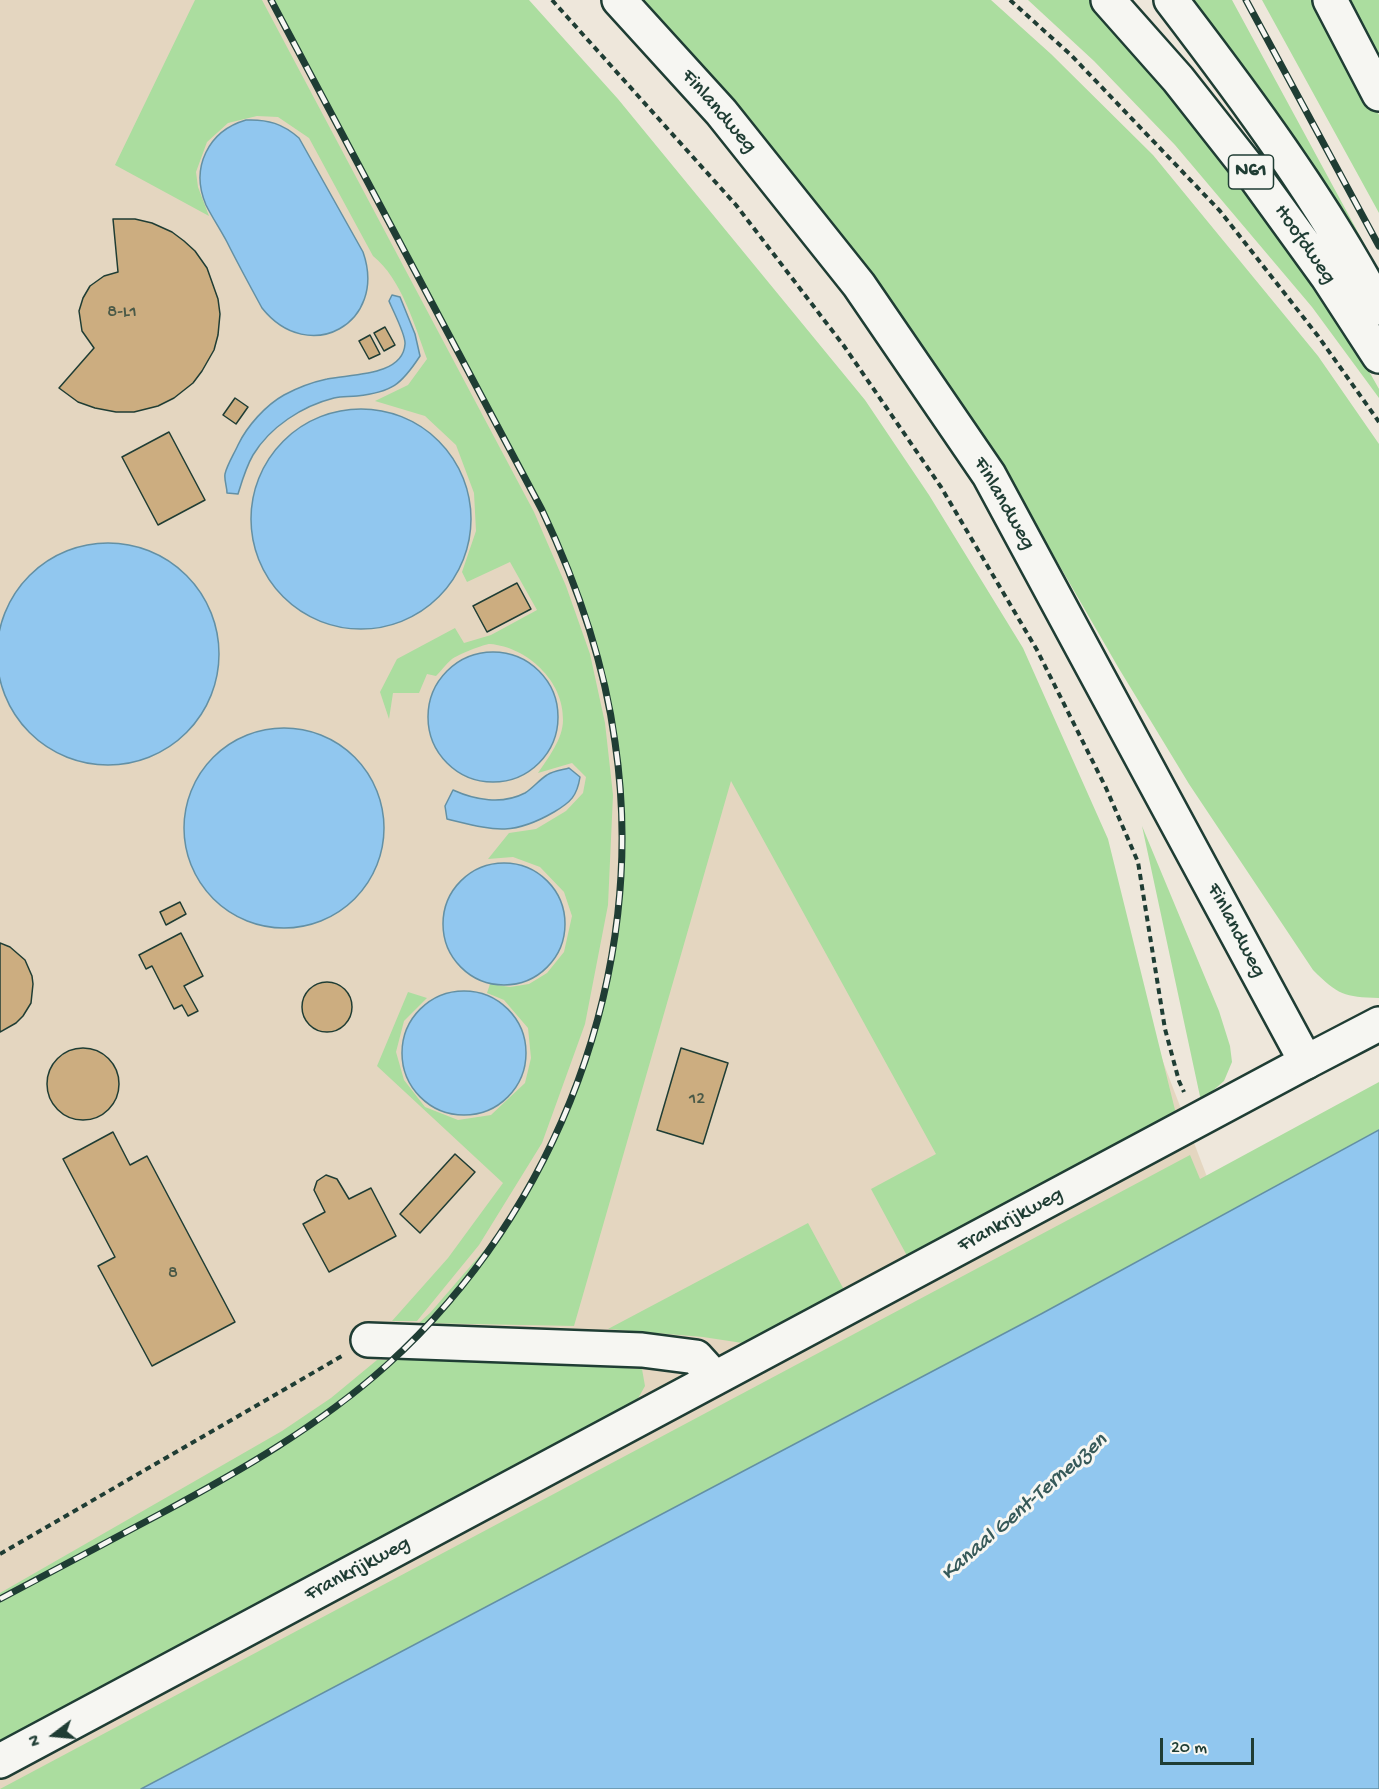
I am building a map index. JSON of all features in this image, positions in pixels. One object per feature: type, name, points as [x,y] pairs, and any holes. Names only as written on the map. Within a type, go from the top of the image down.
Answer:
[{"type":"street","name":"Finlandweg","points":[[619,0],[721,112],[859,285],[989,475],[1306,1062]]},
{"type":"street","name":"Hoofdweg","points":[[1108,0],[1178,79],[1256,178],[1327,276],[1379,356]]},
{"type":"street","name":"Hoofdweg","points":[[1171,0],[1285,155],[1355,262],[1379,308]]},
{"type":"street","points":[[1330,0],[1379,94]]},
{"type":"street","name":"Frankrijkweg","points":[[0,1761],[1379,1024]]},
{"type":"street","points":[[369,1340],[642,1350],[696,1357],[715,1378]]},
{"type":"path","points":[[552,0],[736,205],[844,346],[940,487],[1037,650],[1106,788],[1138,862],[1166,1029],[1179,1082],[1197,1121]]},
{"type":"path","points":[[1010,0],[1071,55],[1220,211],[1318,336],[1379,422]]},
{"type":"path","points":[[0,1554],[369,1340]]},
{"type":"shaded area","points":[[0,0],[433,0],[997,627],[1259,1313],[319,1789],[0,1789]]},
{"type":"green space","points":[[195,0],[262,0],[534,512],[566,586],[590,654],[605,723],[613,795],[608,905],[585,1024],[542,1143],[479,1245],[417,1321],[392,1321],[448,1258],[503,1183],[377,1066],[408,992],[427,998],[404,1021],[396,1052],[404,1080],[425,1107],[458,1120],[491,1115],[525,1083],[531,1058],[528,1028],[504,1000],[487,993],[490,984],[510,987],[529,984],[547,973],[564,952],[572,916],[564,892],[540,867],[513,857],[488,859],[509,833],[536,829],[566,811],[583,793],[586,777],[572,763],[538,773],[560,734],[563,720],[562,706],[557,692],[541,668],[530,659],[504,647],[487,644],[455,657],[436,676],[427,674],[419,693],[393,693],[389,719],[380,692],[397,659],[455,628],[464,643],[491,635],[537,610],[510,562],[467,582],[462,572],[476,531],[474,493],[456,445],[425,416],[375,401],[408,385],[427,359],[399,290],[383,265],[373,256],[309,138],[278,117],[257,116],[228,123],[207,142],[196,172],[198,187],[209,216],[115,165]]},
{"type":"green space","points":[[271,0],[529,0],[618,99],[865,400],[929,495],[1023,648],[1108,839],[1177,1118],[912,1265],[871,1189],[936,1154],[731,781],[574,1326],[419,1323],[513,1217],[552,1146],[585,1068],[608,977],[621,886],[620,780],[609,702],[586,613],[562,554],[536,497]]},
{"type":"green space","points":[[637,0],[991,0],[1051,54],[1153,155],[1318,356],[1379,444],[1379,998],[1357,997],[1342,993],[1329,985],[1313,970],[1189,784],[1043,537],[939,375]]},
{"type":"green space","points":[[1028,0],[1091,0],[1164,88],[1292,255],[1329,307],[1363,361],[1379,389],[1379,398],[1312,307],[1175,145],[1094,61]]},
{"type":"green space","points":[[1193,0],[1232,0],[1379,271],[1379,287],[1289,138]]},
{"type":"green space","points":[[1262,0],[1316,0],[1379,115],[1379,213]]},
{"type":"green space","points":[[1338,0],[1379,0],[1379,75]]},
{"type":"green space","points":[[1142,826],[1219,1011],[1230,1046],[1232,1062],[1224,1081],[1201,1101]]},
{"type":"green space","points":[[1379,1082],[1379,1130],[1041,1314],[141,1789],[0,1789],[1190,1155],[1200,1179]]},
{"type":"green space","points":[[808,1223],[849,1299],[762,1346],[703,1337],[608,1329]]},
{"type":"green space","points":[[377,1360],[482,1360],[642,1369],[645,1386],[636,1402],[0,1749],[0,1593],[282,1431],[331,1398]]},
{"type":"water","points":[[246,120],[275,123],[299,138],[363,252],[368,277],[364,299],[354,316],[340,329],[321,335],[301,334],[281,325],[262,308],[206,205],[200,178],[206,153],[221,133]]},
{"type":"water","points":[[392,295],[400,297],[415,334],[420,356],[407,374],[387,389],[369,394],[334,398],[310,406],[288,419],[268,435],[253,455],[238,494],[227,493],[225,474],[227,467],[246,431],[270,404],[289,392],[316,382],[385,368],[395,363],[402,355],[405,340],[389,301]]},
{"type":"water","points":[[361,409],[382,411],[413,422],[439,441],[458,467],[469,498],[471,519],[469,540],[458,571],[439,597],[413,616],[382,627],[361,629],[340,627],[309,616],[283,597],[264,571],[253,540],[251,519],[253,498],[264,467],[283,441],[309,422],[340,411]]},
{"type":"water","points":[[97,543],[119,543],[151,551],[170,561],[187,575],[201,592],[211,611],[217,632],[219,654],[217,676],[211,697],[201,716],[187,733],[170,747],[151,757],[119,765],[97,765],[65,757],[46,747],[22,725],[5,697],[-3,665],[-3,643],[5,611],[15,592],[37,568],[65,551]]},
{"type":"water","points":[[493,652],[518,657],[539,671],[553,692],[558,717],[553,742],[539,763],[518,777],[493,782],[468,777],[447,763],[433,742],[428,717],[433,692],[447,671],[468,657]]},
{"type":"water","points":[[274,728],[294,728],[313,732],[331,740],[355,757],[367,772],[380,799],[384,828],[380,857],[367,884],[355,899],[340,911],[313,924],[294,928],[274,928],[255,924],[237,916],[213,899],[201,884],[188,857],[184,838],[184,818],[188,799],[196,781],[213,757],[228,745],[255,732]]},
{"type":"water","points":[[569,768],[580,777],[575,794],[565,805],[539,820],[502,829],[447,819],[445,806],[453,790],[479,799],[507,799],[525,793],[549,774]]},
{"type":"water","points":[[504,863],[528,867],[547,881],[561,900],[565,924],[561,948],[547,967],[528,981],[504,985],[480,981],[461,967],[447,948],[443,924],[447,900],[461,881],[480,867]]},
{"type":"water","points":[[464,991],[488,996],[508,1009],[521,1029],[526,1053],[521,1077],[508,1097],[488,1110],[464,1115],[440,1110],[420,1097],[407,1077],[402,1053],[407,1029],[420,1009],[440,996]]},
{"type":"water","name":"Kanaal Gent-Terneuzen","points":[[1379,1130],[1379,1789],[141,1789],[1041,1314]]},
{"type":"building","points":[[113,219],[135,219],[152,223],[172,232],[184,241],[195,251],[207,268],[218,299],[220,314],[214,350],[193,383],[174,398],[158,406],[134,412],[116,412],[95,408],[78,402],[59,388],[94,348],[82,331],[79,311],[90,286],[104,276],[118,272]]},
{"type":"building","points":[[385,327],[395,345],[384,351],[374,333]]},
{"type":"building","points":[[370,335],[380,354],[369,359],[359,341]]},
{"type":"building","points":[[235,398],[248,407],[236,424],[223,415]]},
{"type":"building","points":[[169,432],[205,500],[158,525],[122,457]]},
{"type":"building","points":[[517,583],[531,609],[487,632],[473,606]]},
{"type":"building","points":[[180,902],[186,914],[166,925],[160,912]]},
{"type":"building","points":[[181,933],[203,976],[184,986],[198,1011],[188,1016],[182,1005],[174,1009],[152,966],[146,969],[139,955]]},
{"type":"building","points":[[0,943],[10,947],[25,960],[33,984],[31,1003],[23,1016],[0,1032]]},
{"type":"building","points":[[322,982],[332,982],[345,989],[352,1002],[352,1012],[345,1025],[332,1032],[322,1032],[313,1028],[306,1021],[302,1012],[302,1002],[306,993],[313,986]]},
{"type":"building","points":[[90,1048],[109,1058],[117,1070],[119,1084],[117,1098],[109,1110],[97,1118],[76,1120],[57,1110],[49,1098],[47,1077],[57,1058],[69,1050]]},
{"type":"building","points":[[681,1048],[728,1063],[703,1144],[657,1130]]},
{"type":"building","points":[[113,1132],[130,1165],[147,1156],[235,1322],[152,1366],[98,1266],[115,1257],[63,1159]]},
{"type":"building","points":[[455,1154],[475,1172],[420,1233],[400,1214]]},
{"type":"building","points":[[326,1175],[337,1179],[349,1199],[371,1188],[396,1236],[329,1272],[303,1224],[325,1212],[314,1190],[317,1181]]},
{"type":"railway","points":[[0,1599],[220,1481],[306,1428],[387,1365],[447,1303],[500,1235],[543,1160],[578,1081],[603,999],[618,914],[622,828],[615,742],[604,682],[588,623],[567,566],[542,510],[271,0]]},
{"type":"railway","points":[[1246,0],[1379,246]]}]
